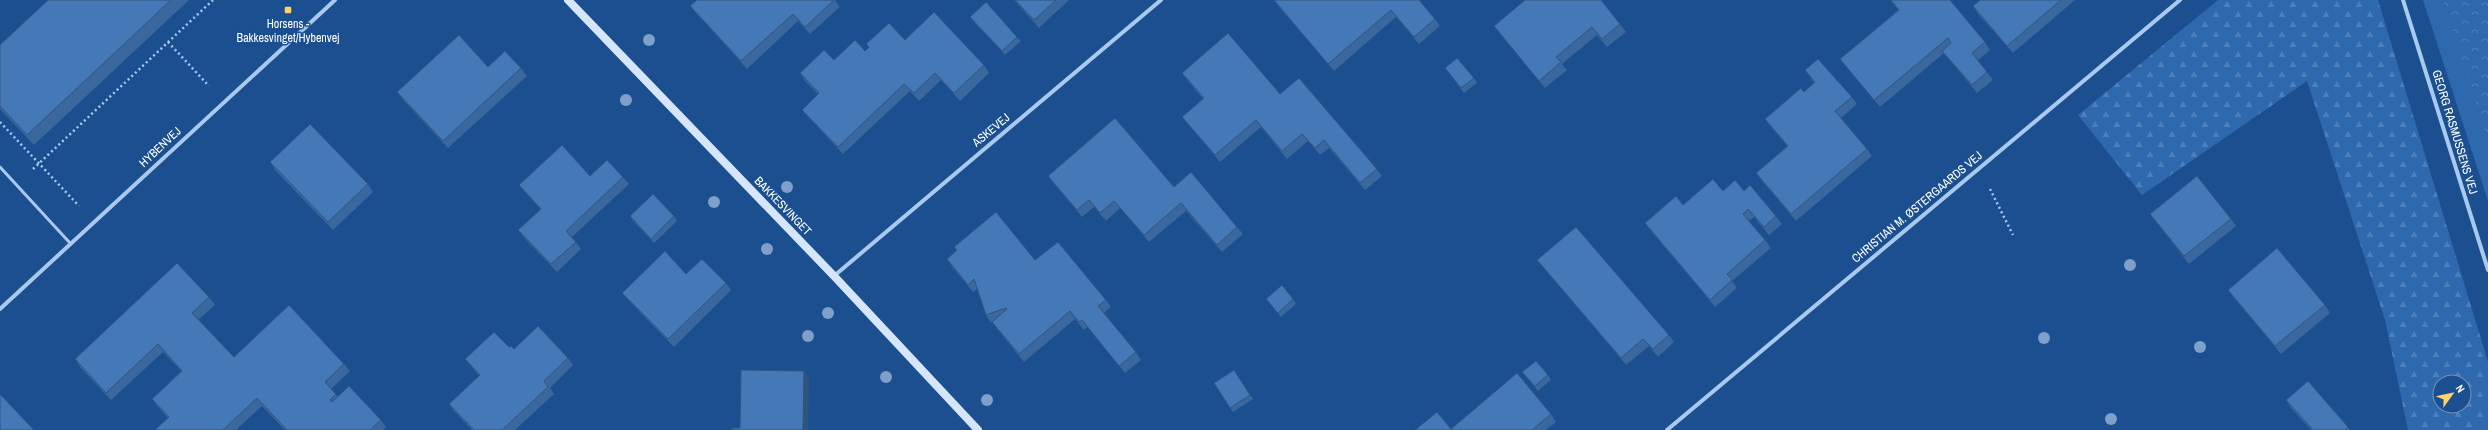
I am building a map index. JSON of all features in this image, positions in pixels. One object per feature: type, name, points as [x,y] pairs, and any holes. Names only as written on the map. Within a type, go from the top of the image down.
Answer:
[{"type":"street","name":"HYBENVEJ","points":[[0,309],[335,0]]},
{"type":"street","name":"BAKKESVINGET","points":[[568,0],[834,276],[978,430]]},
{"type":"street","name":"ASKEVEJ","points":[[834,276],[1161,0]]},
{"type":"street","name":"CHRISTIAN M. ØSTERGAARDS VEJ","points":[[1667,430],[2180,0]]},
{"type":"street","name":"GEORG RASMUSSENS VEJ","points":[[2404,0],[2488,270]]},
{"type":"lane","points":[[0,167],[70,243]]},
{"type":"path","points":[[16,184],[213,0]]},
{"type":"path","points":[[168,42],[224,102]]},
{"type":"path","points":[[0,122],[94,221]]},
{"type":"path","points":[[1980,168],[2013,235]]},
{"type":"green space","points":[[2218,0],[2378,0],[2488,362],[2488,430],[2408,430],[2385,320],[2307,81],[2142,195],[2078,115]]},
{"type":"green space","points":[[2423,0],[2488,0],[2488,201]]},
{"type":"green space","points":[[2443,0],[2488,0],[2488,140]]},
{"type":"building","points":[[48,0],[171,0],[27,135],[0,106],[0,45]]},
{"type":"building","points":[[697,0],[834,0],[805,27],[793,14],[741,61],[690,6]]},
{"type":"building","points":[[1015,0],[1056,0],[1034,20]]},
{"type":"building","points":[[1274,0],[1419,0],[1435,19],[1414,37],[1391,10],[1328,64]]},
{"type":"building","points":[[1525,0],[1601,0],[1620,24],[1602,39],[1592,27],[1556,57],[1561,62],[1539,81],[1494,26]]},
{"type":"building","points":[[1891,0],[1950,0],[1985,42],[1972,53],[1987,72],[1972,85],[1942,51],[1951,43],[1948,38],[1874,100],[1840,59],[1899,10]]},
{"type":"building","points":[[1980,0],[2061,0],[2007,46],[1973,6]]},
{"type":"building","points":[[986,2],[1017,37],[1002,51],[970,17]]},
{"type":"building","points":[[934,12],[984,65],[954,93],[935,73],[914,93],[904,84],[838,147],[802,110],[819,93],[800,73],[824,50],[834,60],[855,40],[865,51],[869,47],[866,44],[889,23],[905,40]]},
{"type":"building","points":[[1228,33],[1280,94],[1299,78],[1377,169],[1360,183],[1324,140],[1315,148],[1302,134],[1282,151],[1256,120],[1215,155],[1182,117],[1204,98],[1182,73]]},
{"type":"building","points":[[459,35],[488,67],[505,51],[521,68],[443,141],[397,92]]},
{"type":"building","points":[[1457,58],[1474,78],[1461,88],[1445,68]]},
{"type":"building","points":[[1818,59],[1852,97],[1835,111],[1867,149],[1791,214],[1756,173],[1788,146],[1765,119],[1801,88],[1804,92],[1815,82],[1805,70]]},
{"type":"building","points":[[1115,118],[1174,187],[1191,172],[1237,227],[1217,245],[1181,203],[1144,235],[1114,201],[1100,213],[1089,200],[1077,210],[1048,176]]},
{"type":"building","points":[[310,124],[368,184],[328,222],[270,162]]},
{"type":"building","points":[[562,145],[590,176],[607,160],[623,177],[566,231],[576,242],[551,264],[518,230],[541,209],[519,185]]},
{"type":"building","points":[[2197,176],[2231,219],[2184,256],[2150,214]]},
{"type":"building","points":[[1713,179],[1723,191],[1735,180],[1744,191],[1750,185],[1776,216],[1764,227],[1748,209],[1743,214],[1765,240],[1727,274],[1732,280],[1710,300],[1645,223],[1676,196],[1683,205]]},
{"type":"building","points":[[653,194],[674,216],[651,239],[630,216]]},
{"type":"building","points":[[996,212],[1035,260],[1058,242],[1106,300],[1098,306],[1136,352],[1119,366],[1082,320],[1079,322],[1070,311],[1019,354],[992,322],[1007,309],[1006,308],[986,315],[974,279],[968,285],[947,259],[957,250],[954,247]]},
{"type":"building","points":[[1576,227],[1669,335],[1653,349],[1643,339],[1621,358],[1537,260]]},
{"type":"building","points":[[2277,248],[2325,305],[2275,346],[2228,290]]},
{"type":"building","points":[[665,251],[686,274],[702,259],[726,283],[668,339],[622,293]]},
{"type":"building","points":[[177,263],[209,297],[192,313],[234,357],[289,305],[344,364],[325,382],[336,394],[330,400],[332,402],[349,386],[381,420],[370,430],[287,430],[257,398],[223,430],[155,430],[169,417],[152,399],[182,371],[158,344],[106,393],[75,359]]},
{"type":"building","points":[[1282,285],[1293,299],[1278,313],[1266,299]]},
{"type":"building","points":[[538,326],[568,358],[544,381],[548,387],[502,430],[474,430],[449,404],[480,375],[465,359],[494,332],[509,347],[511,346],[514,349]]},
{"type":"building","points":[[1536,361],[1548,375],[1535,386],[1522,372]]},
{"type":"building","points":[[741,370],[804,371],[803,430],[732,430],[732,428],[740,428]]},
{"type":"building","points":[[1234,370],[1250,395],[1230,408],[1214,383]]},
{"type":"building","points":[[1517,373],[1551,414],[1532,430],[1415,430],[1437,412],[1451,429]]},
{"type":"building","points":[[2308,381],[2348,427],[2345,430],[2313,430],[2286,400]]},
{"type":"building","points":[[0,394],[34,430],[0,430]]},
{"type":"place","name":"Horsens - Bakkesvinget/Hybenvej","points":[[288,10]]}]
